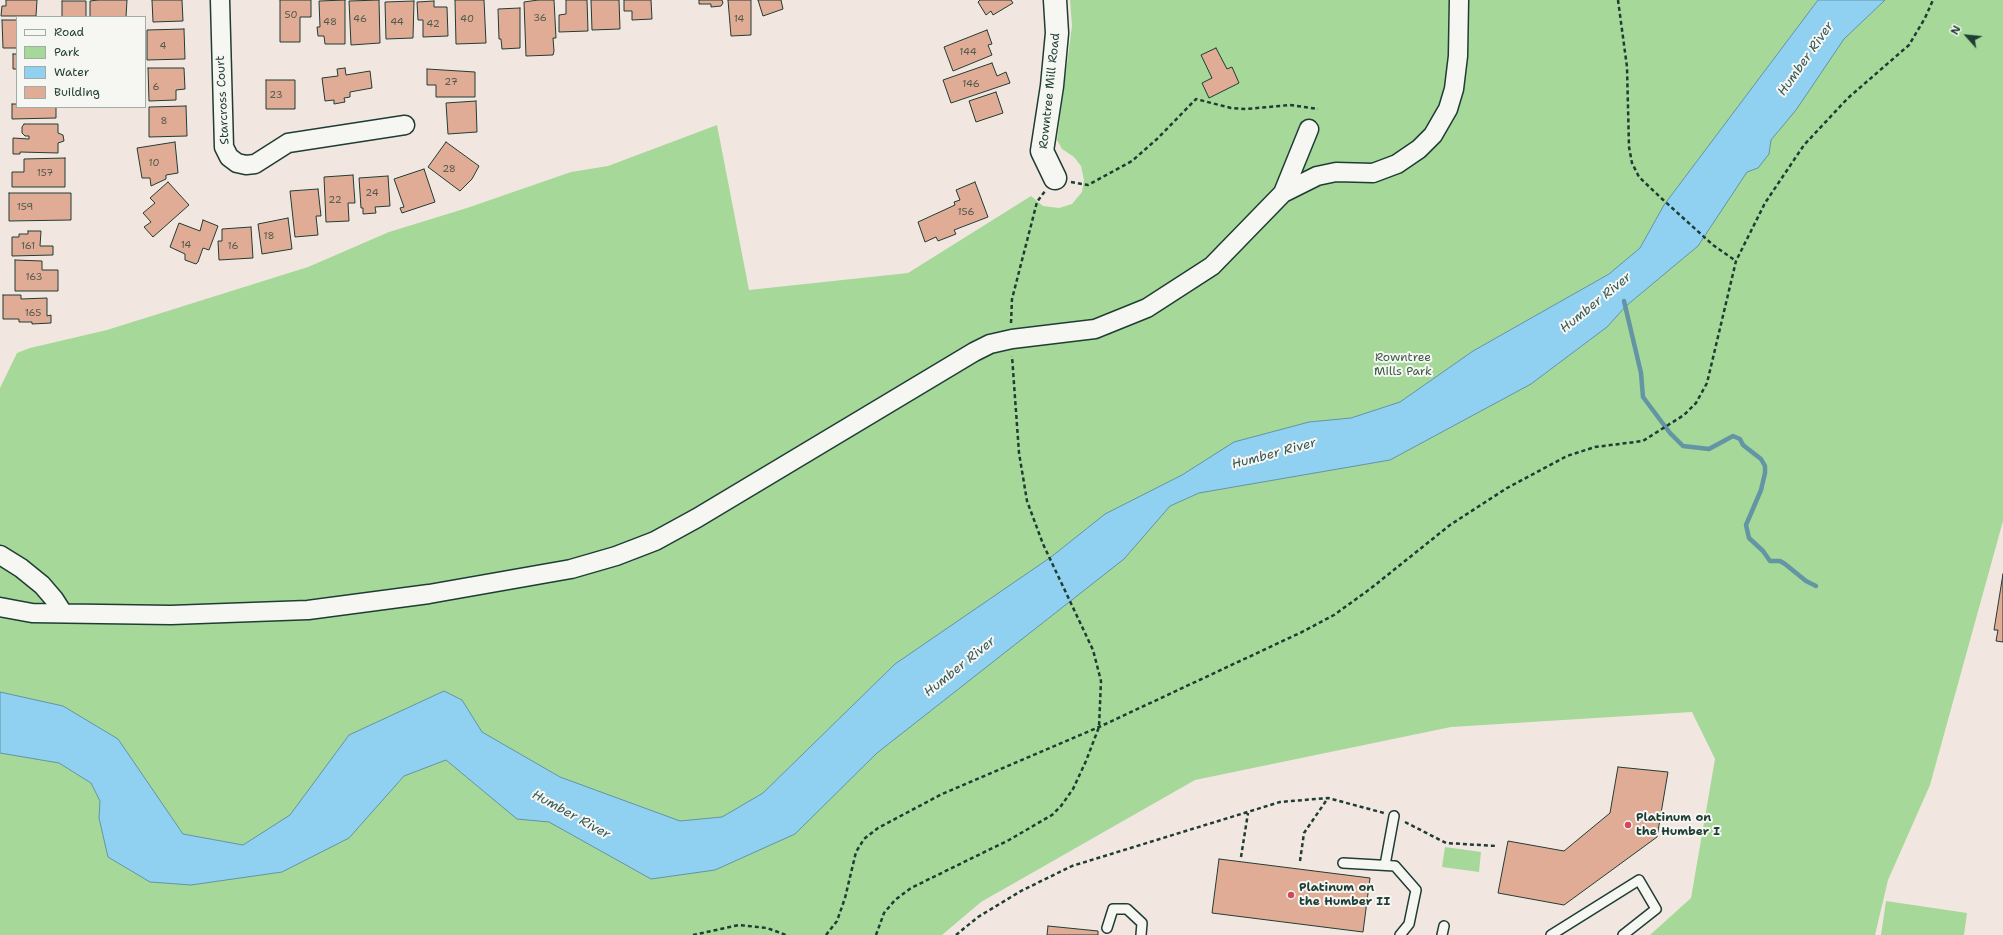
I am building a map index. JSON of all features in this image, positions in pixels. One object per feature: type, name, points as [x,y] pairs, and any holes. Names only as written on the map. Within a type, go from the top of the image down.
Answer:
[{"type":"street","name":"Starcross Court","points":[[220,0],[224,147],[229,157],[237,163],[246,165],[255,164],[288,143],[405,125]]},
{"type":"street","name":"Rowntree Mill Road","points":[[1055,0],[1057,33],[1052,86],[1042,151],[1055,178]]},
{"type":"street","points":[[0,606],[32,613],[171,615],[308,610],[430,594],[571,569],[616,556],[655,541],[697,518],[974,352],[990,344],[1012,339],[1095,329],[1147,308],[1212,266],[1283,193],[1317,176],[1336,172],[1373,173],[1398,164],[1419,149],[1432,135],[1448,109],[1454,89],[1458,56],[1459,0]]},
{"type":"street","points":[[1283,193],[1309,129]]},
{"type":"street","points":[[0,556],[21,568],[42,585],[63,613]]},
{"type":"lane","points":[[1385,866],[1394,816]]},
{"type":"lane","points":[[1343,863],[1395,866],[1416,890],[1409,924],[1400,935]]},
{"type":"lane","points":[[1550,935],[1639,880],[1656,909],[1623,935]]},
{"type":"lane","points":[[1107,928],[1113,909],[1128,909],[1142,923],[1141,935]]},
{"type":"path","points":[[1618,0],[1627,67],[1630,153],[1632,164],[1639,177],[1660,197],[1713,245],[1736,261]]},
{"type":"path","points":[[826,935],[837,921],[845,898],[856,852],[864,838],[878,828],[942,794],[1099,727],[1334,615],[1370,589],[1450,525],[1514,484],[1567,456],[1595,447],[1643,441],[1674,422],[1696,403],[1707,383],[1736,261],[1765,203],[1804,146],[1848,98],[1909,45],[1925,18],[1933,0]]},
{"type":"path","points":[[1011,325],[1012,300],[1037,202],[1055,178],[1088,185],[1132,161],[1157,139],[1196,99],[1231,108],[1246,109],[1290,105],[1318,109]]},
{"type":"path","points":[[876,935],[884,913],[895,900],[911,888],[1009,840],[1052,815],[1061,806],[1073,789],[1099,727],[1101,680],[1094,650],[1043,544],[1027,501],[1022,479],[1012,350]]},
{"type":"path","points":[[1300,861],[1304,833],[1328,798]]},
{"type":"path","points":[[956,935],[978,917],[1015,894],[1072,866],[1280,802],[1328,798],[1394,816],[1446,843],[1497,846]]},
{"type":"path","points":[[1241,857],[1248,813]]},
{"type":"path","points":[[693,935],[739,925],[767,928],[786,935]]},
{"type":"green space","name":"Rowntree Mills Park","points":[[1070,0],[2003,0],[2003,521],[1930,785],[1888,880],[1875,935],[1650,935],[1691,898],[1715,759],[1692,712],[1451,727],[1195,780],[981,902],[942,935],[0,935],[0,388],[17,353],[30,348],[107,330],[308,267],[389,232],[467,208],[571,172],[608,166],[717,125],[749,290],[908,273],[1031,196],[1043,206],[1059,208],[1072,204],[1082,192],[1084,180],[1081,166],[1074,157],[1062,149],[1057,140],[1072,26]]},
{"type":"green space","points":[[1445,847],[1481,852],[1479,872],[1442,867]]},
{"type":"green space","points":[[1886,901],[1967,913],[1964,935],[1881,935]]},
{"type":"water","name":"Humber River","points":[[1818,0],[1885,0],[1844,39],[1796,110],[1771,140],[1769,154],[1758,168],[1747,172],[1698,246],[1626,306],[1607,327],[1531,384],[1390,460],[1199,493],[1170,506],[1124,559],[877,753],[795,834],[715,870],[651,879],[549,822],[517,819],[446,760],[404,776],[349,838],[282,872],[191,885],[150,882],[108,857],[99,818],[100,801],[91,783],[59,763],[0,753],[0,692],[63,706],[118,739],[183,834],[243,845],[290,815],[349,735],[444,691],[462,700],[482,732],[560,777],[680,821],[722,817],[763,793],[895,664],[1051,557],[1105,514],[1182,475],[1234,442],[1309,422],[1351,418],[1400,402],[1473,351],[1609,274],[1640,248],[1664,205]]},
{"type":"building","points":[[6,0],[37,0],[36,16],[1,16],[2,6],[6,6]]},
{"type":"building","points":[[127,0],[126,16],[90,16],[90,1]]},
{"type":"building","points":[[152,0],[182,0],[183,21],[153,22]]},
{"type":"building","points":[[280,0],[311,0],[311,17],[300,17],[300,42],[280,42]]},
{"type":"building","points":[[345,0],[345,44],[325,44],[324,36],[318,36],[317,27],[320,27],[319,1]]},
{"type":"building","points":[[379,0],[380,43],[351,45],[349,1]]},
{"type":"building","points":[[455,0],[484,0],[486,43],[456,44]]},
{"type":"building","points":[[554,0],[556,38],[553,38],[554,51],[553,55],[526,56],[524,2]]},
{"type":"building","points":[[566,0],[587,0],[588,31],[559,32],[559,15],[566,14]]},
{"type":"building","points":[[591,0],[619,0],[620,29],[592,30]]},
{"type":"building","points":[[624,0],[651,0],[652,19],[632,20],[632,11],[624,11]]},
{"type":"building","points":[[699,0],[722,0],[723,3],[721,6],[711,7],[711,4],[699,4]]},
{"type":"building","points":[[728,0],[751,0],[751,35],[731,36]]},
{"type":"building","points":[[758,0],[781,0],[783,9],[763,16]]},
{"type":"building","points":[[980,0],[1011,0],[1013,3],[993,15],[991,11],[986,15],[978,2]]},
{"type":"building","points":[[62,1],[86,1],[86,16],[62,16]]},
{"type":"building","points":[[414,1],[413,38],[386,39],[385,2]]},
{"type":"building","points":[[434,1],[434,7],[447,7],[448,36],[423,37],[423,20],[418,20],[417,2]]},
{"type":"building","points":[[520,8],[520,48],[502,49],[501,39],[499,39],[498,9]]},
{"type":"building","points":[[2,20],[16,20],[16,48],[3,48]]},
{"type":"building","points":[[184,29],[185,59],[147,60],[147,30]]},
{"type":"building","points":[[987,30],[992,44],[988,45],[992,55],[953,71],[944,47]]},
{"type":"building","points":[[1216,48],[1227,69],[1232,67],[1239,83],[1209,98],[1202,83],[1212,78],[1201,55]]},
{"type":"building","points":[[13,54],[16,54],[16,69],[13,69]]},
{"type":"building","points":[[992,63],[997,76],[1006,72],[1010,83],[951,103],[943,80]]},
{"type":"building","points":[[148,68],[184,68],[185,89],[176,90],[176,100],[149,101]]},
{"type":"building","points":[[345,68],[346,75],[370,71],[372,88],[350,92],[350,97],[344,98],[345,102],[334,104],[334,100],[325,101],[322,78],[338,76],[337,69]]},
{"type":"building","points":[[427,69],[475,72],[475,97],[436,97],[436,85],[427,85]]},
{"type":"building","points":[[266,80],[295,80],[295,109],[266,109]]},
{"type":"building","points":[[996,92],[1003,113],[976,122],[969,101]]},
{"type":"building","points":[[476,101],[477,132],[448,134],[446,103]]},
{"type":"building","points":[[12,104],[16,104],[16,108],[56,108],[56,118],[12,119]]},
{"type":"building","points":[[186,106],[187,136],[149,137],[149,107]]},
{"type":"building","points":[[24,124],[58,124],[58,133],[63,135],[64,141],[58,143],[58,153],[20,152],[20,154],[13,154],[13,138],[29,139],[29,136],[25,136],[22,133],[22,127]]},
{"type":"building","points":[[175,142],[178,173],[166,175],[166,179],[151,186],[150,178],[142,178],[137,148]]},
{"type":"building","points":[[446,142],[479,166],[472,179],[460,191],[428,167]]},
{"type":"building","points":[[65,158],[65,187],[12,187],[12,172],[24,172],[24,159]]},
{"type":"building","points":[[424,169],[435,202],[402,213],[400,208],[404,207],[394,179]]},
{"type":"building","points":[[353,175],[355,203],[348,203],[349,221],[326,222],[324,177]]},
{"type":"building","points":[[388,176],[390,206],[375,207],[376,213],[363,214],[363,208],[361,208],[359,178]]},
{"type":"building","points":[[168,182],[189,205],[153,237],[144,227],[151,222],[143,213],[155,203],[150,198]]},
{"type":"building","points":[[975,182],[988,217],[954,230],[956,234],[938,241],[936,237],[925,242],[918,222],[955,205],[954,202],[960,200],[956,190]]},
{"type":"building","points":[[318,189],[321,216],[316,216],[318,235],[295,237],[290,191]]},
{"type":"building","points":[[9,193],[71,193],[71,220],[9,221]]},
{"type":"building","points":[[288,218],[292,249],[262,254],[258,224]]},
{"type":"building","points":[[203,220],[218,226],[209,250],[203,248],[196,264],[185,260],[185,254],[170,247],[179,223],[200,231]]},
{"type":"building","points":[[251,227],[253,258],[219,260],[218,241],[222,241],[222,229]]},
{"type":"building","points":[[28,231],[41,231],[40,246],[53,246],[53,255],[12,256],[12,237],[19,237],[19,234],[28,234]]},
{"type":"building","points":[[15,260],[42,261],[42,270],[58,270],[58,291],[15,291]]},
{"type":"building","points":[[3,295],[21,295],[21,299],[47,298],[47,316],[51,315],[51,323],[32,324],[32,322],[19,322],[19,319],[3,319]]},
{"type":"building","points":[[2003,574],[2003,642],[1996,641],[1998,630],[1994,630]]},
{"type":"building","name":"Platinum on the Humber I","points":[[1618,767],[1668,772],[1657,837],[1564,905],[1498,893],[1508,841],[1564,851],[1610,813]]},
{"type":"building","name":"Platinum on the Humber II","points":[[1219,859],[1370,878],[1363,932],[1212,913]]},
{"type":"building","points":[[1048,926],[1098,931],[1098,935],[1047,935]]},
{"type":"waterway","points":[[1624,301],[1641,373],[1643,397],[1670,433],[1683,446],[1709,449],[1733,436],[1740,439],[1743,445],[1761,459],[1765,466],[1765,473],[1761,490],[1746,525],[1749,538],[1763,551],[1770,561],[1780,561],[1806,581],[1816,586]]},
{"type":"place","name":"Platinum on the Humber I","points":[[1628,825]]},
{"type":"place","name":"Platinum on the Humber II","points":[[1291,895]]}]
